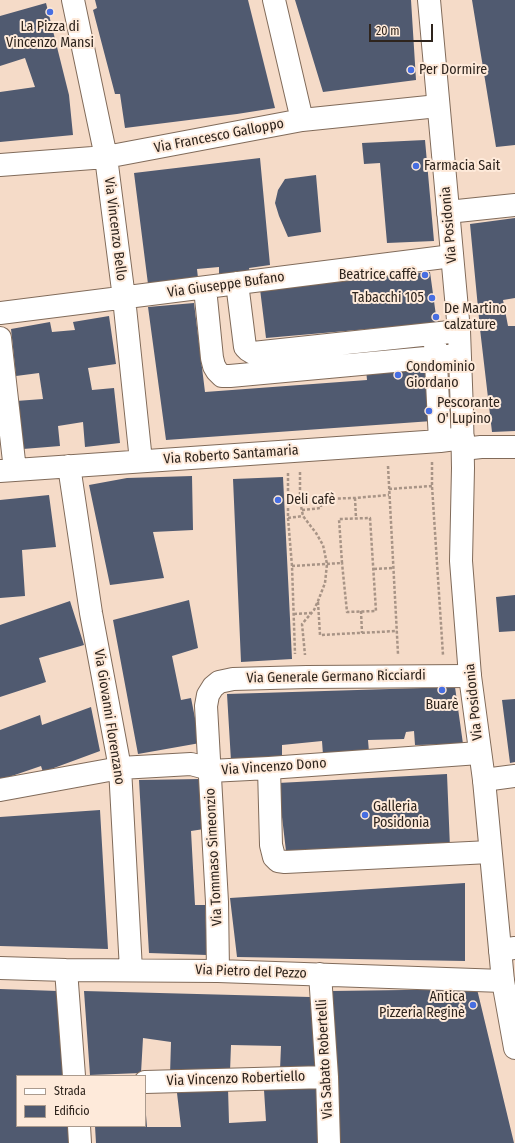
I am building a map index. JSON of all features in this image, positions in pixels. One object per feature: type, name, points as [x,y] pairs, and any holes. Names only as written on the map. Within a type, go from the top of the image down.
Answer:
[{"type":"street","name":"Via Vincenzo Bello","points":[[73,0],[106,157],[124,298],[141,461]]},
{"type":"street","points":[[274,0],[302,120]]},
{"type":"street","name":"Via Posidonia","points":[[429,0],[459,331],[463,443],[461,561],[470,676],[484,780],[490,852],[507,949],[503,981],[514,1038]]},
{"type":"street","name":"Via Francesco Galloppo","points":[[0,165],[106,157],[302,120],[438,106]]},
{"type":"street","points":[[448,212],[515,205]]},
{"type":"street","name":"Via Giuseppe Bufano","points":[[0,313],[452,256]]},
{"type":"street","points":[[238,283],[245,347],[253,353],[459,331]]},
{"type":"street","points":[[205,288],[212,358],[214,366],[222,376],[238,376],[459,354]]},
{"type":"street","points":[[434,334],[436,356],[436,450]]},
{"type":"street","points":[[0,338],[8,471]]},
{"type":"street","name":"Via Roberto Santamaria","points":[[8,471],[141,461],[436,450],[463,443],[480,447],[515,447]]},
{"type":"street","name":"Via Giovanni Florenzano","points":[[69,466],[91,612],[120,768],[131,970]]},
{"type":"street","name":"Via Generale Germano Ricciardi","points":[[208,695],[212,687],[219,682],[234,679],[470,676]]},
{"type":"street","name":"Via Tommaso Simeonzio","points":[[208,695],[206,706],[217,902],[218,971]]},
{"type":"street","name":"Via Vincenzo Dono","points":[[0,790],[120,768],[191,764],[206,768],[210,771],[480,753]]},
{"type":"street","points":[[269,768],[271,845],[274,857],[278,861],[285,862],[490,852]]},
{"type":"street","points":[[484,780],[515,776]]},
{"type":"street","name":"Via Pietro del Pezzo","points":[[0,968],[218,971],[503,981]]},
{"type":"street","points":[[66,970],[74,1075]]},
{"type":"street","name":"Via Sabato Robertelli","points":[[320,974],[327,1077],[329,1143]]},
{"type":"street","name":"Via Vincenzo Robertiello","points":[[146,1082],[327,1077]]},
{"type":"street","points":[[79,1127],[80,1143]]},
{"type":"path","points":[[436,450],[432,486],[443,659]]},
{"type":"path","points":[[388,461],[398,655]]},
{"type":"path","points":[[300,468],[300,501],[303,516],[316,533],[322,545],[328,564],[325,583],[318,601],[302,624],[305,658]]},
{"type":"path","points":[[288,469],[288,518],[292,566],[295,654]]},
{"type":"path","points":[[389,489],[432,486]]},
{"type":"path","points":[[302,510],[322,508],[321,499],[389,495]]},
{"type":"path","points":[[355,498],[356,518]]},
{"type":"path","points":[[288,518],[303,516]]},
{"type":"path","points":[[370,518],[376,611],[347,612],[342,563],[339,519],[370,518]]},
{"type":"path","points":[[292,566],[342,563]]},
{"type":"path","points":[[374,570],[393,568]]},
{"type":"path","points":[[318,601],[320,635],[397,631]]},
{"type":"path","points":[[361,611],[362,633]]},
{"type":"path","points":[[294,614],[311,613]]},
{"type":"building","points":[[95,0],[248,0],[275,108],[125,128],[120,94],[115,94],[93,10],[97,8]]},
{"type":"building","points":[[295,0],[411,0],[416,80],[323,92]]},
{"type":"building","points":[[472,0],[515,0],[515,145],[496,147]]},
{"type":"building","points":[[46,3],[69,95],[73,135],[0,142],[0,92],[35,87],[25,58],[0,66],[0,16]]},
{"type":"building","points":[[425,140],[434,241],[387,243],[380,163],[364,164],[362,143]]},
{"type":"building","points":[[260,158],[270,265],[249,268],[250,274],[219,276],[219,267],[197,269],[198,278],[148,284],[134,173]]},
{"type":"building","points":[[316,175],[321,232],[288,237],[275,203],[278,190],[285,179]]},
{"type":"building","points":[[515,218],[515,298],[503,300],[508,326],[515,326],[515,431],[492,432],[470,224]]},
{"type":"building","points":[[430,272],[437,323],[266,338],[260,289]]},
{"type":"building","name":"Condominio Giordano","points":[[194,303],[205,392],[367,380],[366,369],[428,366],[432,421],[166,440],[148,307]]},
{"type":"building","points":[[109,316],[116,364],[88,368],[92,390],[114,388],[120,443],[85,447],[83,422],[58,426],[60,446],[23,449],[16,401],[43,399],[39,373],[16,376],[11,329],[50,322],[52,332],[75,330],[73,322]]},
{"type":"building","points":[[192,476],[193,530],[153,532],[164,578],[110,585],[89,485],[127,478]]},
{"type":"building","points":[[283,477],[292,659],[241,662],[233,479]]},
{"type":"building","points":[[49,495],[56,547],[22,550],[25,596],[0,598],[0,500]]},
{"type":"building","points":[[515,595],[515,631],[499,632],[496,597]]},
{"type":"building","points":[[189,600],[198,648],[172,656],[181,700],[191,698],[200,743],[138,754],[113,620]]},
{"type":"building","points":[[70,601],[84,645],[39,658],[46,682],[0,697],[0,625]]},
{"type":"building","points":[[455,687],[463,744],[415,745],[414,731],[406,732],[404,739],[368,740],[369,752],[323,755],[322,741],[282,745],[282,760],[231,761],[227,694]]},
{"type":"building","points":[[515,699],[515,762],[510,763],[502,700]]},
{"type":"building","points":[[91,707],[100,751],[43,772],[41,766],[0,780],[0,730],[40,715],[42,725]]},
{"type":"building","name":"Galleria Posidonia","points":[[447,774],[450,848],[286,851],[278,783]]},
{"type":"building","points":[[201,779],[204,829],[191,831],[195,905],[205,905],[207,955],[149,953],[139,780]]},
{"type":"building","points":[[100,810],[108,949],[0,946],[0,817]]},
{"type":"building","points":[[465,883],[465,961],[237,957],[230,898]]},
{"type":"building","points":[[0,989],[58,991],[64,1075],[16,1075],[16,1127],[70,1127],[72,1143],[0,1143]]},
{"type":"building","points":[[477,989],[514,1143],[339,1143],[332,991]]},
{"type":"building","points":[[84,991],[310,997],[316,1070],[280,1070],[281,1046],[231,1045],[230,1072],[170,1075],[171,1042],[143,1038],[141,1073],[90,1075]]},
{"type":"building","points":[[318,1084],[320,1143],[96,1143],[95,1127],[146,1127],[146,1115],[147,1127],[181,1127],[177,1093],[228,1088],[229,1123],[266,1121],[264,1090]]},
{"type":"place","name":"La Pizza di Vincenzo Mansi","points":[[50,12]]},
{"type":"place","name":"Per Dormire","points":[[411,70]]},
{"type":"place","name":"Farmacia Sait","points":[[416,166]]},
{"type":"place","name":"Beatrice caffè","points":[[425,275]]},
{"type":"place","name":"Tabacchi 105","points":[[432,298]]},
{"type":"place","name":"De Martino calzature","points":[[436,317]]},
{"type":"place","name":"Condominio Giordano","points":[[398,375]]},
{"type":"place","name":"Pescorante O' Lupino","points":[[429,411]]},
{"type":"place","name":"Deli cafè","points":[[278,500]]},
{"type":"place","name":"Buarè","points":[[442,690]]},
{"type":"place","name":"Galleria Posidonia","points":[[365,815]]},
{"type":"place","name":"Antica Pizzeria Reginè","points":[[473,1005]]}]
